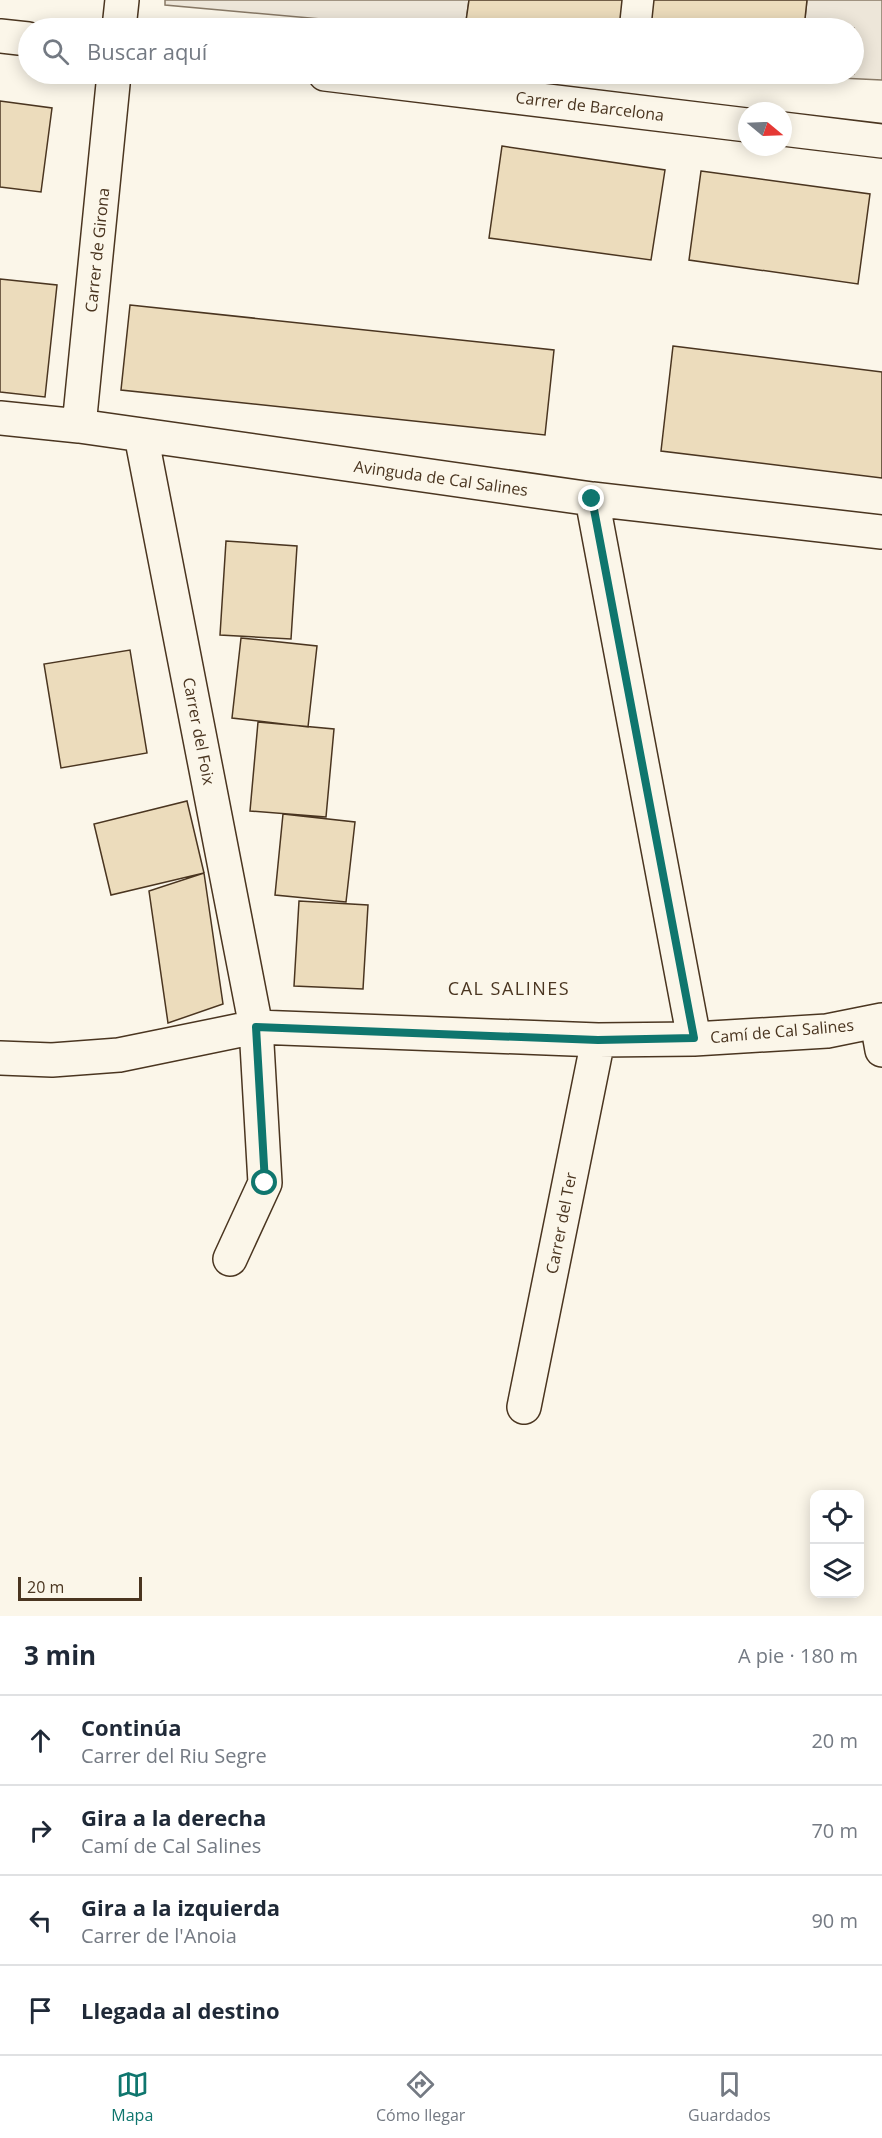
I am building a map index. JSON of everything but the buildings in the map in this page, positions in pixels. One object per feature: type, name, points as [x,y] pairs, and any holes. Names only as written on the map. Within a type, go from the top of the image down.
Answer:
[{"type":"street","points":[[120,18],[122,0]]},
{"type":"street","points":[[0,36],[18,38]]},
{"type":"street","name":"Carrer de Girona","points":[[79,426],[113,84]]},
{"type":"street","name":"Carrer de Barcelona","points":[[408,84],[738,124]]},
{"type":"street","points":[[792,130],[882,141]]},
{"type":"street","name":"Avinguda de Cal Salines","points":[[0,418],[79,426],[592,499],[882,532]]},
{"type":"street","name":"Carrer del Foix","points":[[141,435],[256,1027],[265,1183],[230,1259]]},
{"type":"street","points":[[592,499],[694,1038]]},
{"type":"street","name":"Camí de Cal Salines","points":[[0,1058],[52,1060],[119,1055],[256,1027],[598,1040],[880,1031]]},
{"type":"street","name":"Carrer del Ter","points":[[524,1407],[598,1040]]},
{"type":"shaded area","points":[[165,0],[469,0],[466,18],[310,18],[165,5]]},
{"type":"shaded area","points":[[807,0],[882,0],[882,80],[864,79],[864,18],[805,18]]},
{"type":"district","name":"CAL SALINES","points":[[509,988]]},
{"type":"route","points":[[265,1183],[256,1027],[598,1040],[694,1038],[592,499]]}]
